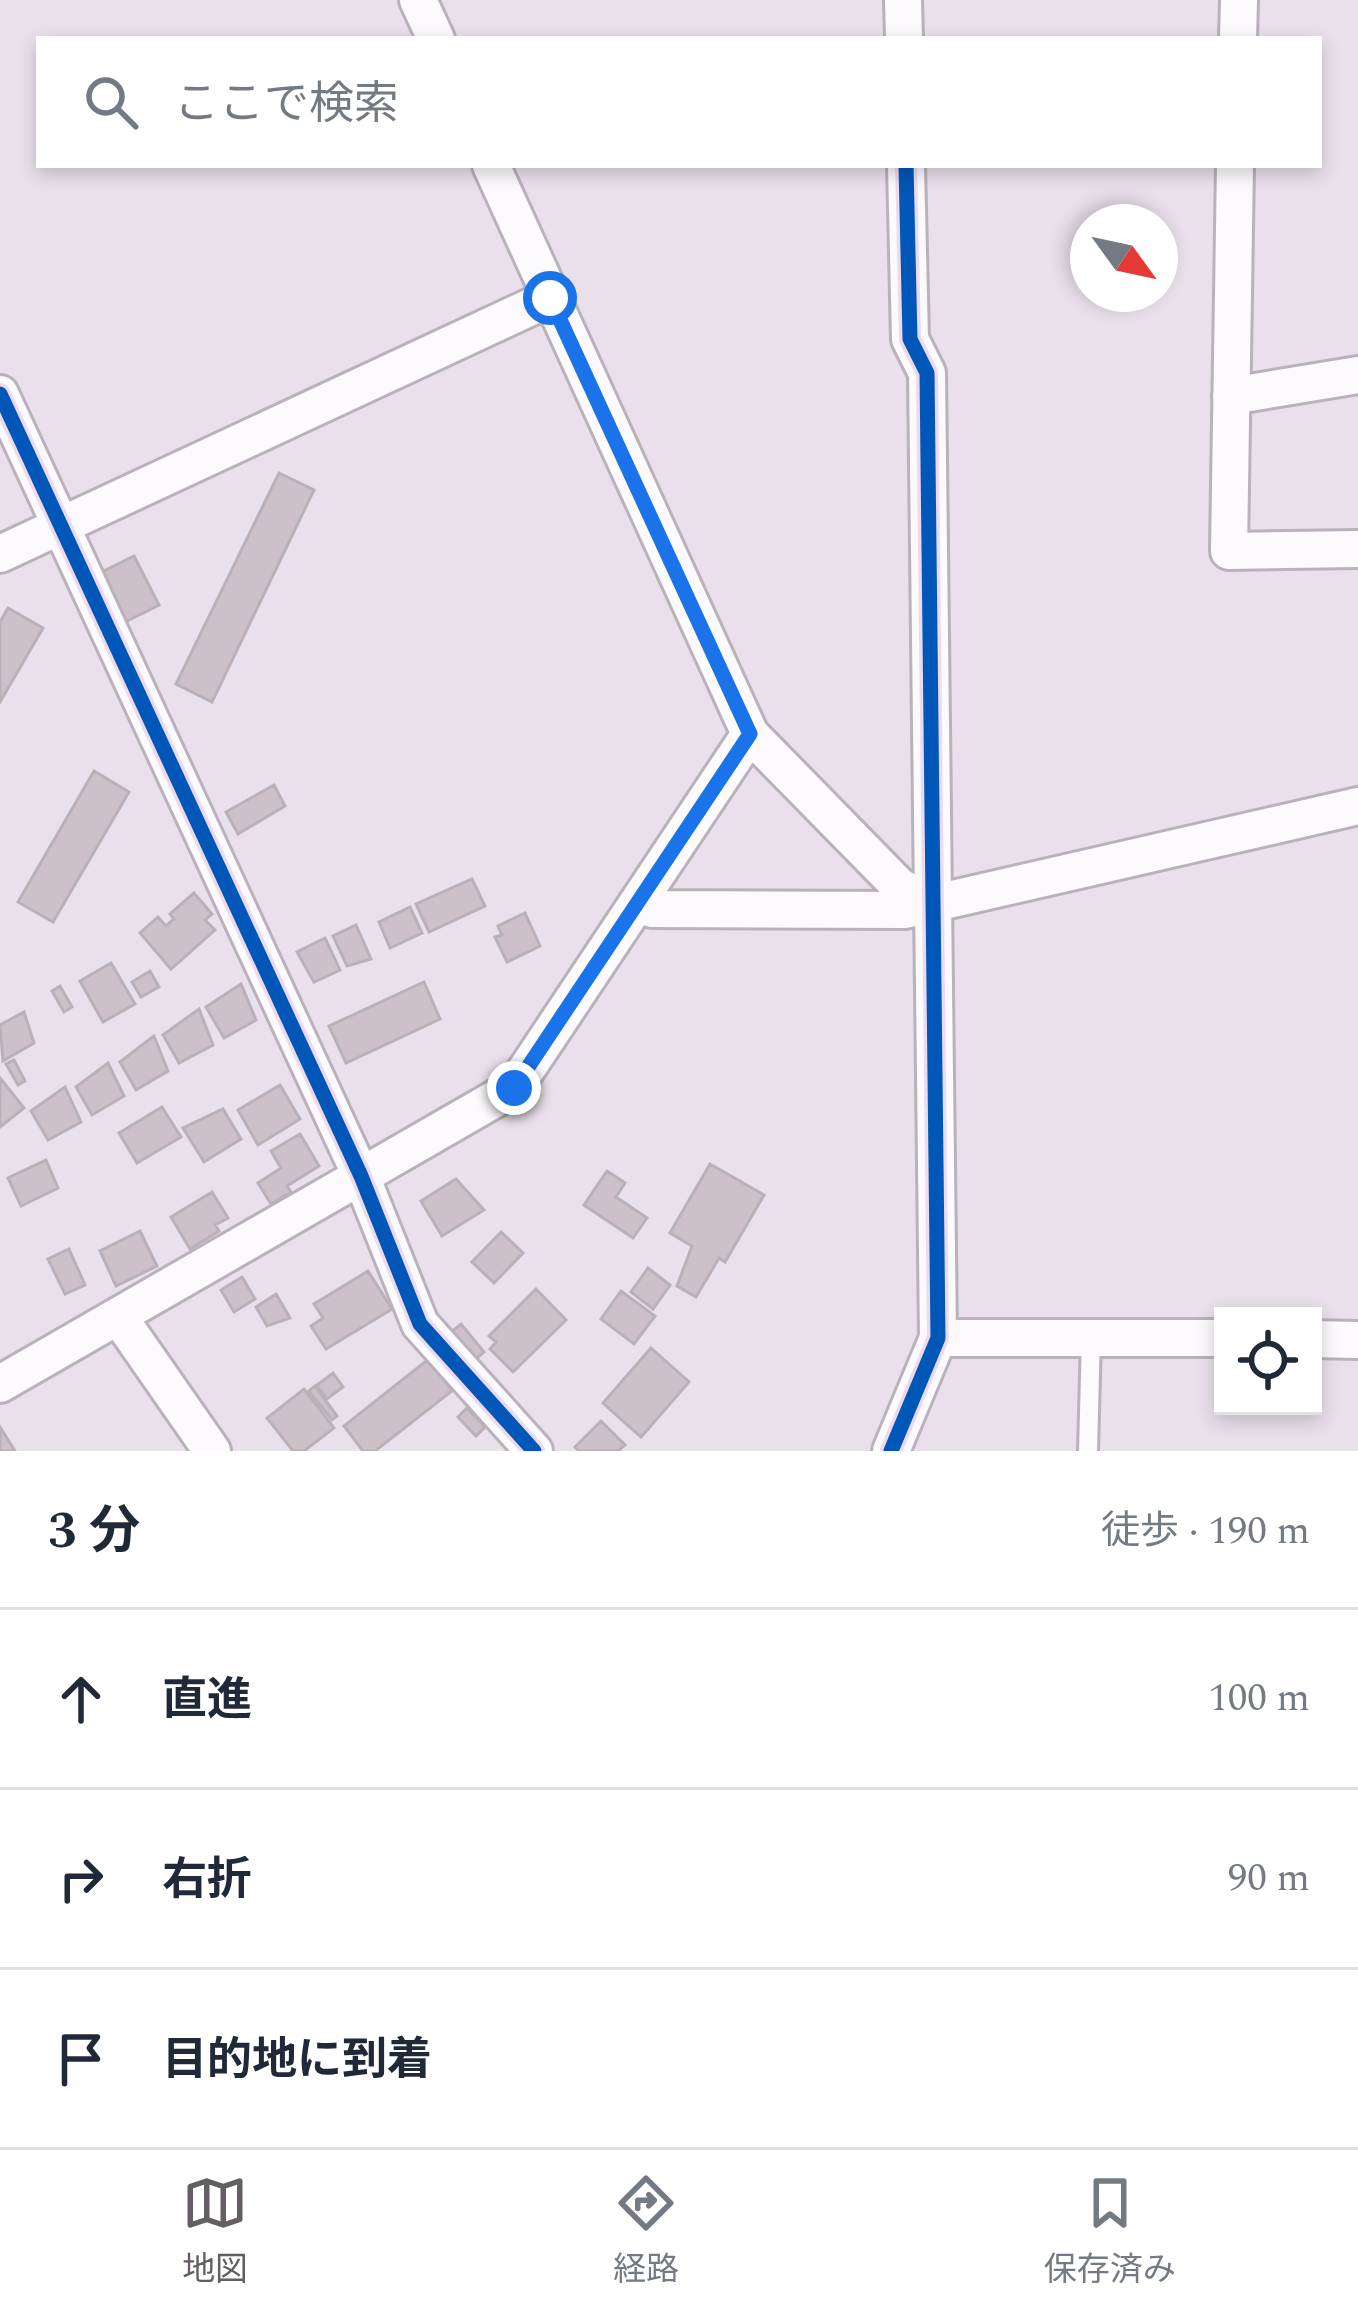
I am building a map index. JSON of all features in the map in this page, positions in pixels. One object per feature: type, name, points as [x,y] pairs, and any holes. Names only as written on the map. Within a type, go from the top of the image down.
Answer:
[{"type":"street","points":[[418,0],[435,36]]},
{"type":"street","points":[[903,0],[904,36]]},
{"type":"street","points":[[1238,36],[1239,0]]},
{"type":"street","points":[[492,168],[750,734],[899,886],[930,904]]},
{"type":"street","points":[[891,1451],[938,1337],[927,374],[910,339],[906,168]]},
{"type":"street","points":[[1235,168],[1229,551],[1358,549]]},
{"type":"street","points":[[0,554],[550,298]]},
{"type":"street","points":[[1231,396],[1358,375]]},
{"type":"street","points":[[0,394],[361,1176],[420,1324],[534,1451]]},
{"type":"street","points":[[0,1384],[514,1088],[750,734]]},
{"type":"street","points":[[638,904],[652,909],[876,910],[930,904],[1358,806]]},
{"type":"street","points":[[118,1316],[212,1451]]},
{"type":"street","points":[[938,1337],[1214,1338]]},
{"type":"street","points":[[1322,1340],[1358,1340]]},
{"type":"lane","points":[[1088,1451],[1090,1336]]},
{"type":"building","points":[[279,473],[314,490],[212,702],[176,684]]},
{"type":"building","points":[[134,556],[159,605],[123,623],[98,574]]},
{"type":"building","points":[[8,608],[43,628],[0,702],[0,622]]},
{"type":"building","points":[[94,771],[129,792],[53,922],[18,902]]},
{"type":"building","points":[[274,785],[285,806],[238,834],[226,812]]},
{"type":"building","points":[[472,879],[485,906],[429,932],[416,904]]},
{"type":"building","points":[[194,893],[212,914],[205,920],[215,930],[171,969],[140,933],[158,917],[166,926],[174,919],[170,914]]},
{"type":"building","points":[[410,907],[422,933],[390,948],[379,922]]},
{"type":"building","points":[[525,913],[540,946],[507,962],[495,937],[502,935],[498,926]]},
{"type":"building","points":[[356,925],[371,959],[347,966],[333,936]]},
{"type":"building","points":[[325,938],[340,970],[314,982],[297,952]]},
{"type":"building","points":[[111,963],[135,1004],[103,1022],[80,981]]},
{"type":"building","points":[[150,971],[159,987],[141,997],[132,982]]},
{"type":"building","points":[[424,982],[440,1019],[346,1063],[329,1026]]},
{"type":"building","points":[[241,984],[256,1020],[224,1038],[206,1007]]},
{"type":"building","points":[[60,986],[72,1007],[64,1012],[52,991]]},
{"type":"building","points":[[199,1009],[213,1045],[179,1063],[163,1035]]},
{"type":"building","points":[[24,1012],[34,1043],[3,1061],[0,1025]]},
{"type":"building","points":[[154,1036],[168,1071],[136,1090],[120,1062]]},
{"type":"building","points":[[14,1060],[25,1081],[18,1085],[6,1064]]},
{"type":"building","points":[[108,1063],[124,1096],[92,1115],[76,1087]]},
{"type":"building","points":[[0,1078],[24,1108],[0,1127]]},
{"type":"building","points":[[280,1085],[300,1119],[258,1145],[238,1110]]},
{"type":"building","points":[[65,1087],[81,1122],[48,1140],[31,1111]]},
{"type":"building","points":[[162,1107],[181,1137],[137,1163],[119,1133]]},
{"type":"building","points":[[223,1109],[241,1139],[204,1162],[183,1128]]},
{"type":"building","points":[[300,1134],[319,1166],[287,1186],[291,1192],[271,1204],[258,1183],[281,1168],[271,1151]]},
{"type":"building","points":[[46,1160],[58,1188],[21,1206],[8,1178]]},
{"type":"building","points":[[710,1164],[764,1195],[725,1262],[719,1258],[696,1297],[677,1286],[692,1246],[670,1233]]},
{"type":"building","points":[[607,1171],[625,1183],[616,1197],[647,1218],[633,1238],[584,1205]]},
{"type":"building","points":[[456,1179],[484,1210],[442,1236],[421,1201]]},
{"type":"building","points":[[212,1192],[228,1218],[215,1225],[219,1231],[190,1249],[171,1217]]},
{"type":"building","points":[[140,1231],[157,1266],[116,1286],[100,1251]]},
{"type":"building","points":[[501,1232],[523,1253],[494,1283],[472,1262]]},
{"type":"building","points":[[69,1249],[85,1285],[65,1294],[48,1259]]},
{"type":"building","points":[[648,1268],[670,1285],[653,1309],[631,1292]]},
{"type":"building","points":[[368,1271],[392,1309],[326,1349],[311,1326],[323,1318],[314,1304]]},
{"type":"building","points":[[242,1277],[255,1299],[234,1312],[221,1290]]},
{"type":"building","points":[[536,1289],[566,1320],[513,1372],[490,1349],[496,1342],[489,1336]]},
{"type":"building","points":[[621,1291],[655,1316],[634,1344],[601,1319]]},
{"type":"building","points":[[276,1294],[290,1318],[267,1326],[256,1307]]},
{"type":"building","points":[[461,1324],[484,1352],[465,1368],[450,1333]]},
{"type":"building","points":[[651,1348],[689,1382],[641,1437],[603,1403]]},
{"type":"building","points":[[430,1358],[452,1391],[375,1451],[363,1451],[344,1426]]},
{"type":"building","points":[[333,1373],[343,1387],[327,1399],[317,1385]]},
{"type":"building","points":[[315,1386],[337,1416],[332,1420],[309,1391]]},
{"type":"building","points":[[304,1389],[334,1428],[304,1451],[293,1451],[267,1418]]},
{"type":"building","points":[[467,1408],[485,1427],[476,1436],[458,1417]]},
{"type":"building","points":[[601,1421],[625,1445],[618,1451],[579,1451],[575,1447]]},
{"type":"building","points":[[0,1427],[15,1451],[0,1451]]},
{"type":"cycle path","points":[[891,1451],[938,1338],[927,373],[910,339],[906,168]]},
{"type":"cycle path","points":[[0,394],[361,1176],[420,1324],[534,1451]]},
{"type":"route","points":[[514,1088],[531,1070],[750,734],[550,298]]}]
